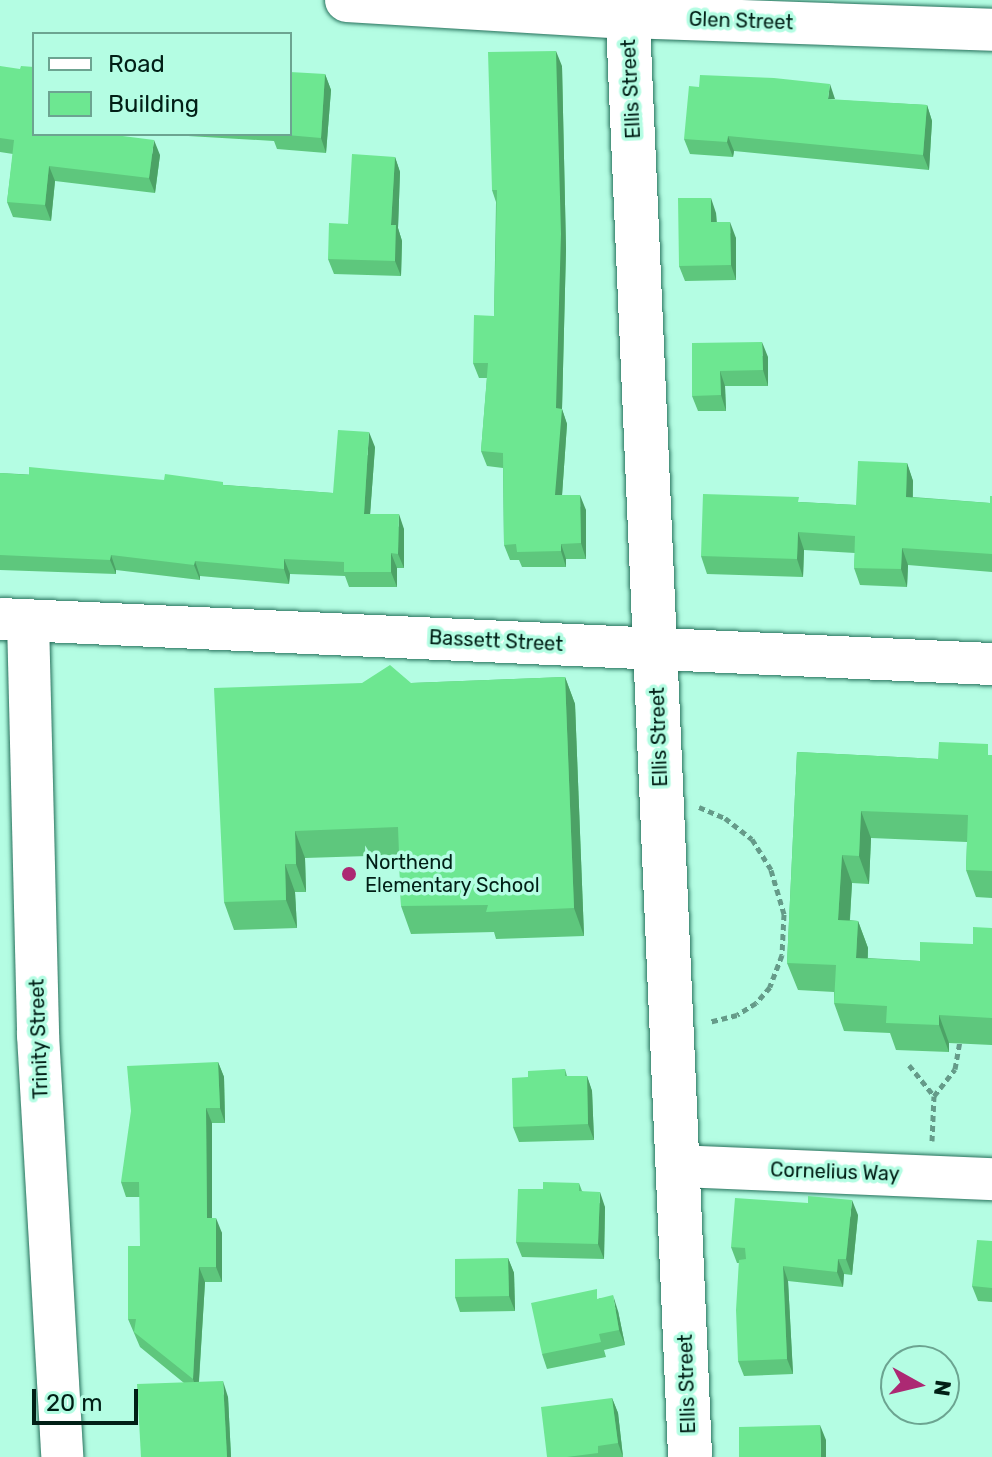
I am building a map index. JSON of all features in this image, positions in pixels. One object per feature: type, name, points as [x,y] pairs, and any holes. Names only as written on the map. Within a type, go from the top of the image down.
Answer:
[{"type":"street","name":"Glen Street","points":[[347,0],[627,8],[992,30]]},
{"type":"street","name":"Ellis Street","points":[[627,8],[690,1457]]},
{"type":"street","name":"Bassett Street","points":[[14,620],[992,664]]},
{"type":"street","name":"Trinity Street","points":[[14,620],[62,1457]]},
{"type":"street","name":"Cornelius Way","points":[[678,1166],[992,1179]]},
{"type":"path","points":[[694,808],[702,807],[725,818],[752,839],[776,884],[785,933],[778,974],[756,1003],[737,1015],[701,1024]]},
{"type":"path","points":[[932,1142],[934,1096],[955,1069],[960,1041]]},
{"type":"path","points":[[909,1065],[934,1096]]},
{"type":"building","points":[[556,51],[561,234],[556,408],[562,409],[555,495],[580,495],[581,543],[561,544],[561,551],[517,552],[516,544],[504,545],[503,453],[481,451],[488,363],[473,363],[474,315],[494,316],[497,190],[492,190],[488,52]]},
{"type":"building","points":[[0,66],[20,69],[21,66],[32,67],[32,136],[123,136],[154,140],[149,178],[49,166],[45,205],[7,202],[14,140],[0,138]]},
{"type":"building","points":[[292,72],[325,74],[321,138],[292,135]]},
{"type":"building","points":[[700,75],[830,84],[828,99],[927,105],[923,155],[728,136],[727,142],[684,139],[689,86],[699,87]]},
{"type":"building","points":[[352,154],[395,157],[391,225],[396,225],[395,261],[328,259],[329,223],[348,224]]},
{"type":"building","points":[[678,198],[711,198],[711,222],[730,222],[731,265],[679,266]]},
{"type":"building","points":[[762,342],[763,370],[720,371],[721,395],[692,396],[692,343]]},
{"type":"building","points":[[338,430],[369,432],[364,514],[399,514],[398,554],[391,553],[391,572],[344,572],[344,562],[284,559],[284,569],[195,561],[194,565],[111,555],[110,560],[0,555],[0,473],[29,475],[29,467],[164,480],[165,474],[223,482],[223,485],[333,493]]},
{"type":"building","points":[[858,461],[907,463],[906,497],[990,503],[992,496],[992,554],[902,548],[901,569],[854,568],[855,536],[798,532],[797,559],[701,556],[703,494],[799,497],[798,502],[856,505]]},
{"type":"building","points":[[390,665],[411,683],[565,677],[574,908],[486,912],[488,905],[401,906],[398,827],[295,831],[296,864],[285,864],[286,900],[224,902],[214,688],[362,683]]},
{"type":"building","points":[[939,742],[988,744],[988,755],[992,755],[992,871],[966,870],[968,815],[861,811],[859,856],[842,855],[838,920],[858,921],[856,958],[920,961],[920,942],[973,944],[973,927],[992,928],[992,1018],[939,1015],[939,1025],[886,1023],[887,1006],[834,1003],[836,965],[787,963],[797,752],[938,759]]},
{"type":"building","points":[[218,1062],[220,1108],[206,1108],[207,1218],[216,1218],[216,1267],[199,1267],[193,1379],[134,1332],[136,1319],[128,1319],[128,1246],[140,1246],[139,1182],[121,1182],[131,1111],[127,1066]]},
{"type":"building","points":[[565,1069],[565,1076],[587,1076],[588,1124],[513,1127],[512,1078],[528,1077],[528,1071]]},
{"type":"building","points":[[543,1182],[579,1183],[579,1191],[600,1192],[598,1244],[516,1242],[518,1189],[543,1189]]},
{"type":"building","points":[[808,1196],[852,1200],[846,1259],[838,1259],[837,1272],[783,1266],[787,1359],[738,1361],[736,1310],[739,1260],[746,1259],[745,1248],[731,1247],[735,1198],[808,1203]]},
{"type":"building","points":[[977,1240],[992,1241],[992,1288],[972,1286]]},
{"type":"building","points":[[508,1258],[509,1296],[455,1297],[455,1259]]},
{"type":"building","points":[[597,1289],[597,1299],[613,1295],[619,1330],[599,1334],[601,1342],[542,1354],[531,1303]]},
{"type":"building","points":[[223,1381],[227,1457],[141,1457],[137,1384]]},
{"type":"building","points":[[612,1398],[618,1443],[598,1446],[598,1453],[547,1457],[541,1407]]},
{"type":"building","points":[[820,1425],[821,1457],[739,1457],[739,1427]]},
{"type":"place","name":"Northend Elementary School","points":[[349,874]]}]
